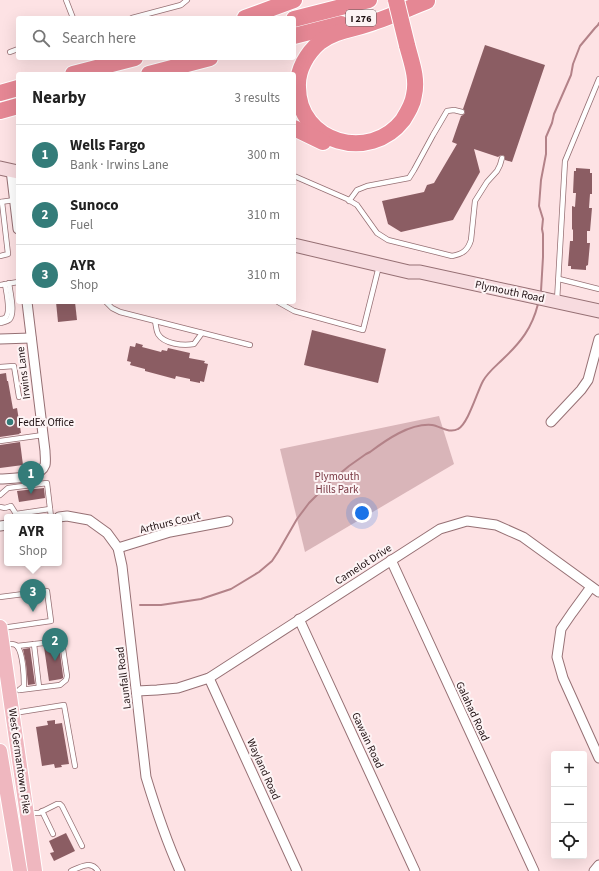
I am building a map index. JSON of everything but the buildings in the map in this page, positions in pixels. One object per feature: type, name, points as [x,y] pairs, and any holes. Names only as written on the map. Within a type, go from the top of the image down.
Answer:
[{"type":"highway","points":[[250,16],[294,0]]},
{"type":"highway","name":"I 276","points":[[296,18],[369,0]]},
{"type":"highway","points":[[296,129],[328,144],[343,149],[365,150],[381,146],[396,137],[412,121],[422,97],[424,85],[422,69],[396,0]]},
{"type":"highway","points":[[405,0],[411,43],[415,80],[414,95],[410,109],[406,116],[390,132],[369,142],[351,144],[327,137],[314,127],[305,116],[300,103],[298,84],[299,77],[307,57],[322,41],[336,34],[373,23],[429,0]]},
{"type":"highway","name":"I 276","points":[[296,35],[429,0]]},
{"type":"highway","points":[[80,72],[125,60]]},
{"type":"highway","points":[[157,72],[202,60]]},
{"type":"highway","points":[[0,93],[16,89]]},
{"type":"highway","points":[[0,111],[16,107]]},
{"type":"highway","points":[[0,120],[16,116]]},
{"type":"main road","name":"Plymouth Road","points":[[296,237],[411,266],[420,272]]},
{"type":"main road","name":"Plymouth Road","points":[[296,246],[409,272],[420,272],[599,310]]},
{"type":"main road","name":"West Germantown Pike","points":[[0,628],[2,645],[15,691],[13,713],[36,871]]},
{"type":"main road","name":"West Germantown Pike","points":[[0,751],[20,871]]},
{"type":"street","points":[[10,170],[16,214]]},
{"type":"street","name":"Irwins Lane","points":[[0,480],[29,476],[39,472],[44,465],[45,452],[27,304]]},
{"type":"street","points":[[0,339],[31,338]]},
{"type":"street","points":[[551,422],[581,390],[588,380],[599,339]]},
{"type":"street","name":"Launfall Road","points":[[62,517],[68,516],[89,520],[107,533],[118,548],[122,566],[146,777],[168,845],[180,871]]},
{"type":"street","name":"Arthurs Court","points":[[118,548],[170,532],[228,521]]},
{"type":"street","name":"Camelot Drive","points":[[137,691],[178,688],[209,678],[440,529],[467,521],[496,525],[523,537],[599,592]]},
{"type":"street","name":"Galahad Road","points":[[390,560],[534,871]]},
{"type":"street","points":[[591,587],[561,629],[557,657],[563,678],[599,758]]},
{"type":"street","name":"Gawain Road","points":[[299,619],[415,871]]},
{"type":"street","name":"Wayland Road","points":[[209,678],[297,871]]},
{"type":"street","points":[[594,871],[599,865]]},
{"type":"lane","points":[[66,0],[72,16]]},
{"type":"lane","points":[[140,16],[181,5],[187,0]]},
{"type":"lane","points":[[10,52],[16,50]]},
{"type":"lane","points":[[557,301],[565,161],[599,79]]},
{"type":"lane","points":[[349,201],[357,190],[367,186],[408,178],[447,111],[454,110],[462,112]]},
{"type":"lane","points":[[296,177],[357,205],[376,232],[388,240],[452,256],[465,252],[469,246],[476,201],[487,182],[497,171],[502,158]]},
{"type":"lane","points":[[0,256],[8,254],[1,202],[14,200]]},
{"type":"lane","points":[[282,304],[294,311],[362,330],[379,265]]},
{"type":"lane","points":[[559,279],[599,289]]},
{"type":"lane","points":[[5,284],[16,282]]},
{"type":"lane","points":[[0,319],[7,316],[9,310],[5,284]]},
{"type":"lane","points":[[0,323],[8,321],[13,313],[5,284]]},
{"type":"lane","points":[[108,304],[120,312],[250,345]]},
{"type":"lane","points":[[155,321],[157,333],[164,340],[186,346],[194,344],[202,333]]},
{"type":"lane","points":[[0,367],[14,366],[19,397]]},
{"type":"lane","points":[[0,441],[43,435]]},
{"type":"lane","points":[[0,495],[8,488],[47,483],[51,514]]},
{"type":"lane","points":[[0,507],[5,508],[11,506],[15,514]]},
{"type":"lane","points":[[21,514],[50,508]]},
{"type":"lane","points":[[0,597],[47,591],[51,621],[0,628]]},
{"type":"lane","points":[[2,645],[12,644],[17,646],[62,642],[67,676],[66,680],[60,685],[15,691]]},
{"type":"lane","points":[[34,644],[39,687]]},
{"type":"lane","points":[[15,691],[24,686],[21,654],[17,646]]},
{"type":"lane","points":[[13,713],[64,705],[74,766]]},
{"type":"lane","points":[[27,813],[39,812],[60,804],[82,846]]},
{"type":"lane","points":[[42,811],[53,834]]},
{"type":"lane","points":[[71,871],[85,865],[90,865],[94,866],[98,871]]},
{"type":"green space","name":"Plymouth Hills Park","points":[[439,416],[454,464],[305,552],[280,449]]},
{"type":"waterway","points":[[541,291],[543,219],[539,206],[541,180],[546,154],[546,137],[571,75],[573,64],[580,46],[599,23]]},
{"type":"waterway","points":[[140,605],[161,605],[201,599],[231,589],[259,572],[272,561],[297,519],[309,503],[331,481],[349,466],[383,442],[399,433],[424,425],[432,425],[451,431],[462,426],[469,415],[485,378],[492,369],[515,347],[525,334],[533,320],[538,304]]},
{"type":"place","name":"FedEx Office","points":[[10,422]]},
{"type":"place","name":"Wells Fargo","points":[[31,494]]},
{"type":"place","name":"AYR","points":[[33,612]]},
{"type":"place","name":"Sunoco","points":[[55,661]]}]
